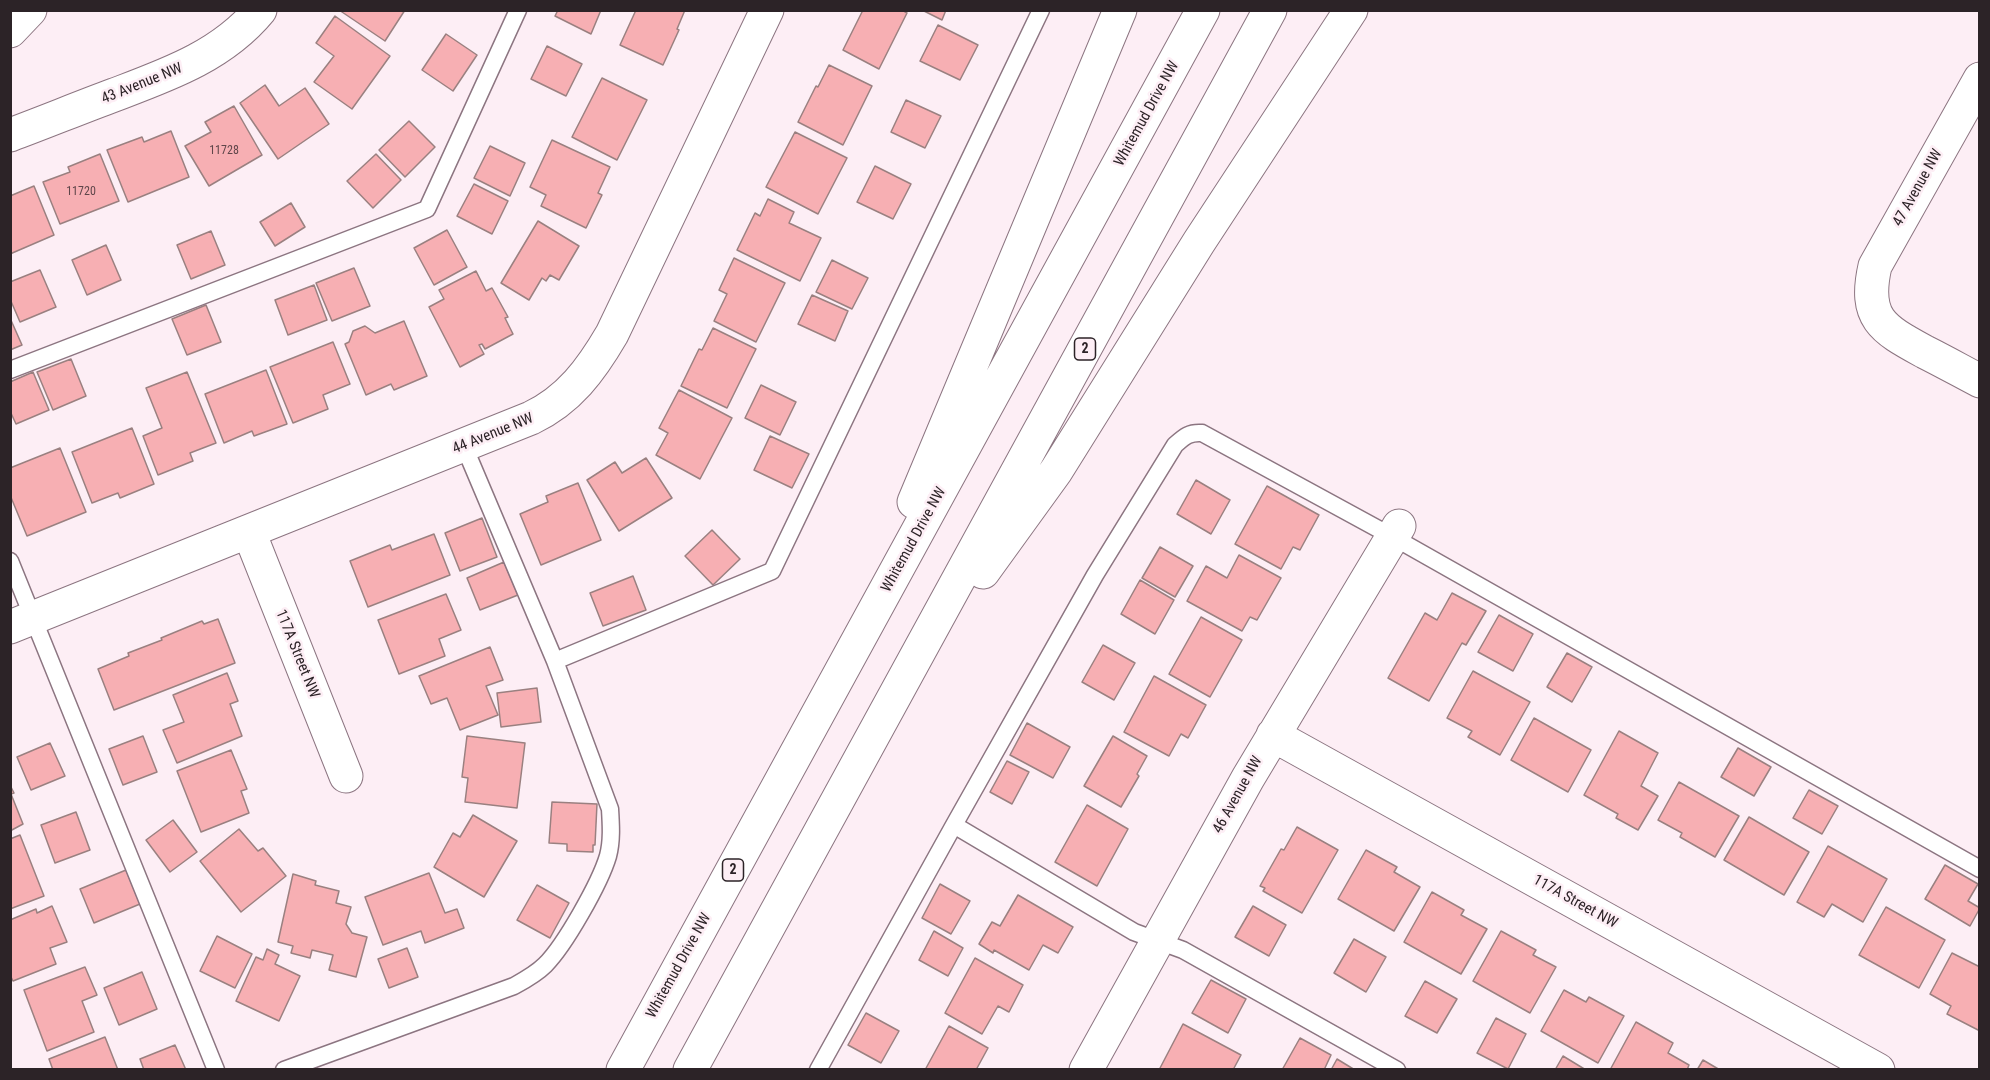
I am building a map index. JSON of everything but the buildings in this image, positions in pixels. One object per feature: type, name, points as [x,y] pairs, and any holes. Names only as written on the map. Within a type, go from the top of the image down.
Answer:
[{"type":"main road","points":[[10,31],[30,10]]},
{"type":"main road","name":"43 Avenue NW","points":[[10,135],[167,75],[202,58],[233,36],[260,10]]},
{"type":"main road","name":"44 Avenue NW","points":[[22,622],[464,446],[546,411],[573,390],[612,334],[767,10]]},
{"type":"main road","points":[[843,670],[1120,10]]},
{"type":"main road","name":"Whitemud Drive NW","points":[[622,1070],[1203,10]]},
{"type":"main road","name":"2","points":[[690,1070],[1270,10]]},
{"type":"main road","points":[[900,688],[1056,471],[1199,242],[1352,10]]},
{"type":"main road","name":"47 Avenue NW","points":[[1980,79],[1875,266],[1871,283],[1871,302],[1876,315],[1887,330],[1980,381]]},
{"type":"main road","name":"46 Avenue NW","points":[[1086,1070],[1273,735],[1396,531]]},
{"type":"main road","name":"117A Street NW","points":[[249,532],[346,776]]},
{"type":"main road","name":"117A Street NW","points":[[1273,735],[1878,1070]]},
{"type":"lane","points":[[10,370],[427,209],[519,10]]},
{"type":"lane","points":[[555,661],[772,571],[1041,10]]},
{"type":"lane","points":[[818,1070],[1095,575],[1175,446],[1187,435],[1196,432],[1396,531],[1980,869]]},
{"type":"lane","points":[[284,1070],[514,986],[529,978],[545,965],[560,945],[601,877],[609,854],[612,832],[610,809],[555,661],[464,446]]},
{"type":"lane","points":[[10,561],[22,622],[216,1070]]},
{"type":"lane","points":[[954,825],[1134,932],[1183,950],[1397,1070]]}]
